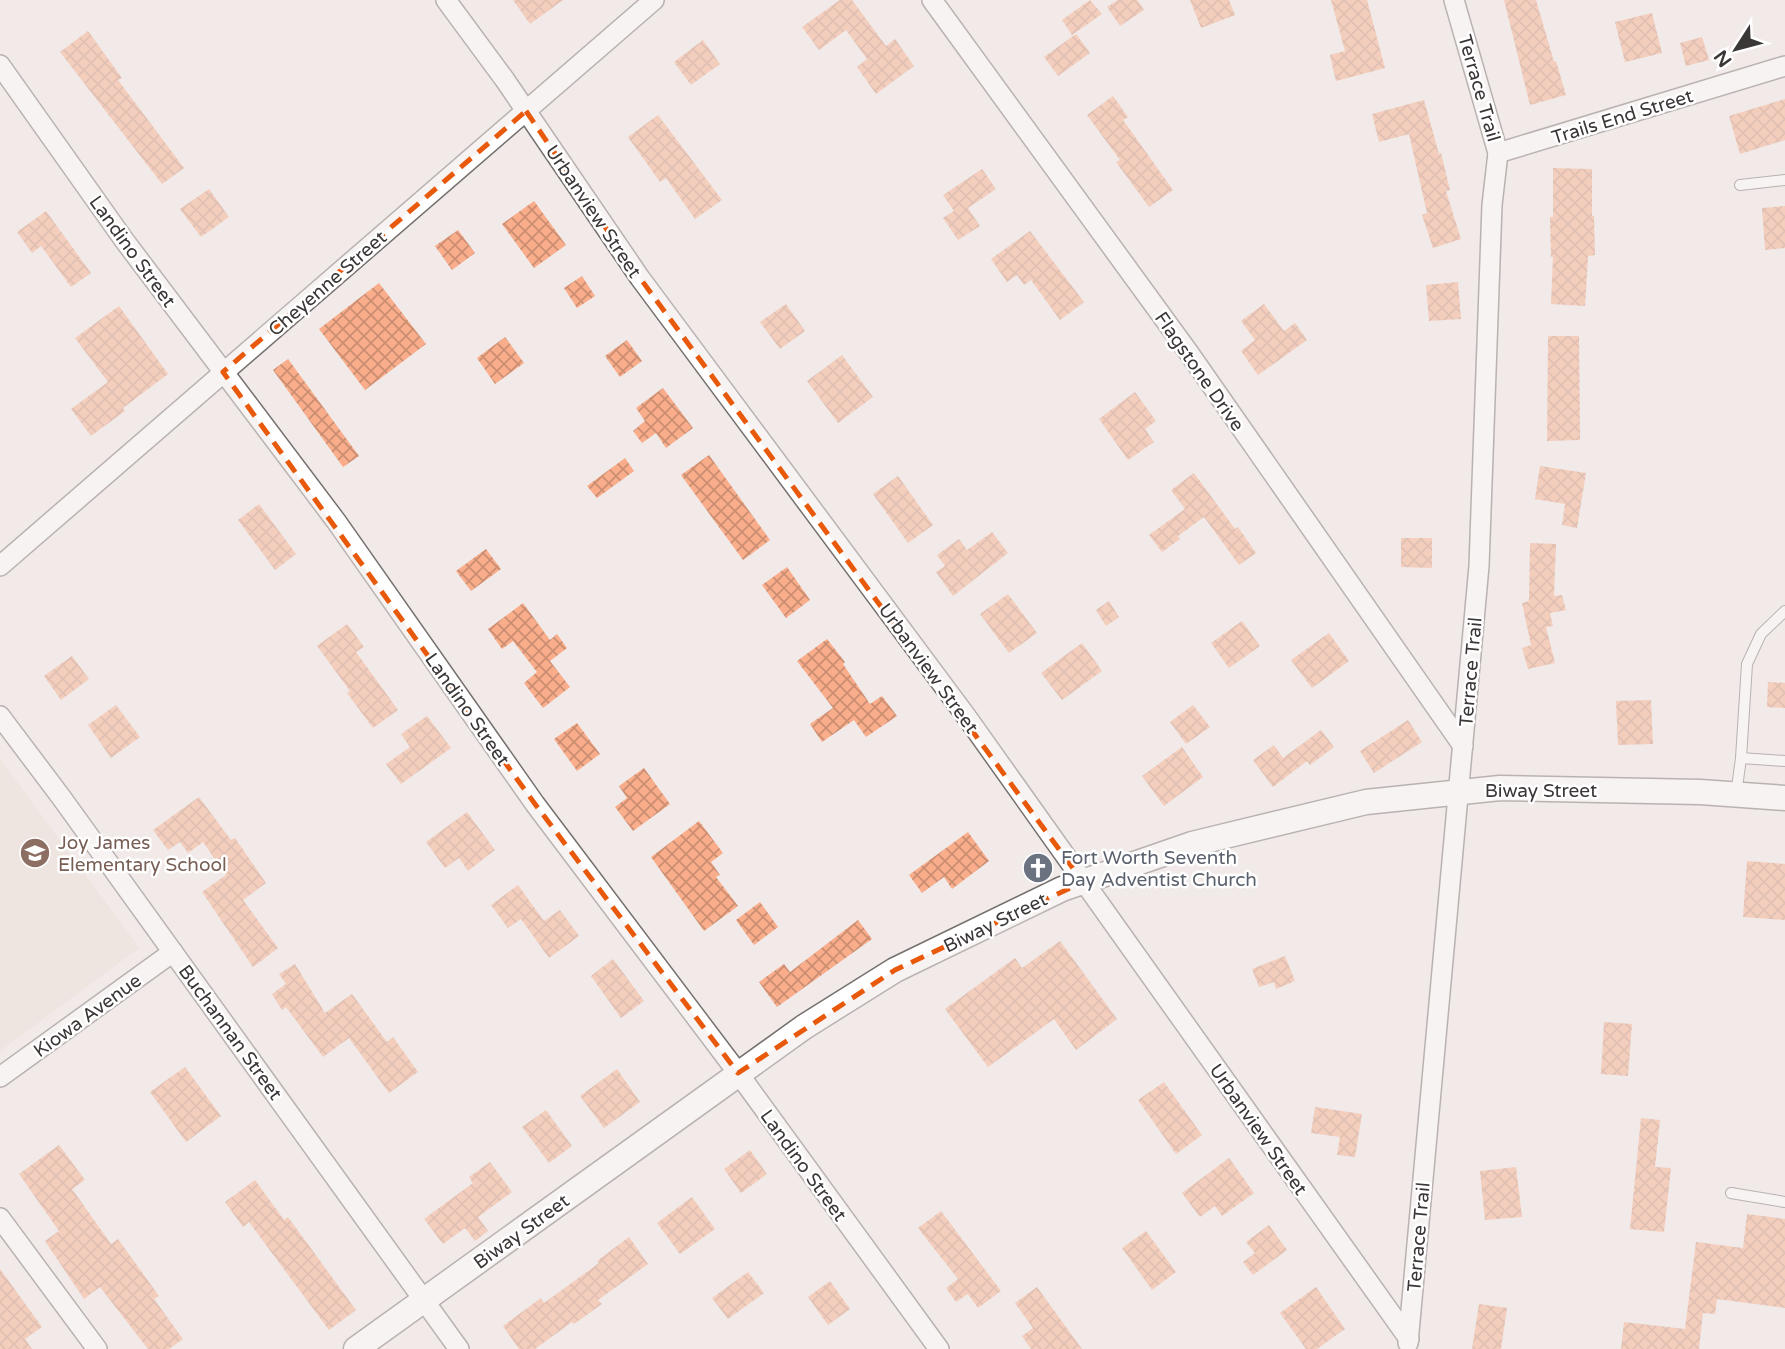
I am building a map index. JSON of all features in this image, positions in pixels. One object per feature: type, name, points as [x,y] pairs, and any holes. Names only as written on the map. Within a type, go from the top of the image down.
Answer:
[{"type":"street","name":"Urbanview Street","points":[[446,0],[640,278],[957,705],[1083,881],[1408,1344]]},
{"type":"street","name":"Cheyenne Street","points":[[0,566],[654,0]]},
{"type":"street","name":"Flagstone Drive","points":[[932,0],[1189,353],[1463,746]]},
{"type":"street","name":"Terrace Trail","points":[[1408,1344],[1479,566],[1492,205],[1498,153],[1454,0]]},
{"type":"street","name":"Landino Street","points":[[0,65],[124,240],[336,521],[535,804],[738,1073],[939,1349]]},
{"type":"street","name":"Trails End Street","points":[[1498,153],[1785,66]]},
{"type":"street","name":"Buchannan Street","points":[[0,716],[459,1349]]},
{"type":"street","name":"Biway Street","points":[[356,1349],[804,1027],[895,970],[1062,889],[1192,844],[1353,805],[1500,788],[1736,794],[1785,799]]},
{"type":"street","name":"Kiowa Avenue","points":[[0,1077],[173,952]]},
{"type":"street","points":[[0,1218],[96,1349]]},
{"type":"lane","points":[[1740,185],[1785,180]]},
{"type":"lane","points":[[1736,794],[1747,664],[1761,634],[1785,611]]},
{"type":"lane","points":[[1741,758],[1785,761]]},
{"type":"lane","points":[[1731,1193],[1785,1202]]},
{"type":"highlighted area","points":[[526,111],[640,278],[1083,882],[895,970],[738,1073],[535,804],[223,372]]},
{"type":"shaded area","name":"Joy James Elementary School","points":[[0,759],[139,948],[0,1051]]},
{"type":"building","points":[[513,0],[563,0],[530,24]]},
{"type":"building","points":[[840,0],[852,0],[886,46],[895,39],[914,66],[876,94],[857,67],[867,59],[846,30],[819,50],[802,27]]},
{"type":"building","points":[[1090,0],[1102,14],[1072,35],[1062,20]]},
{"type":"building","points":[[1118,0],[1137,0],[1144,10],[1120,26],[1107,7]]},
{"type":"building","points":[[1190,0],[1229,0],[1235,15],[1201,28]]},
{"type":"building","points":[[1331,0],[1367,0],[1385,68],[1336,81],[1330,55],[1345,51]]},
{"type":"building","points":[[1504,0],[1536,0],[1566,95],[1530,105]]},
{"type":"building","points":[[1652,13],[1662,53],[1625,62],[1615,22]]},
{"type":"building","points":[[88,31],[122,78],[118,80],[184,168],[162,184],[60,52]]},
{"type":"building","points":[[1076,34],[1090,53],[1058,76],[1044,57]]},
{"type":"building","points":[[1702,37],[1709,60],[1686,66],[1680,43]]},
{"type":"building","points":[[703,40],[720,64],[691,85],[674,62]]},
{"type":"building","points":[[1113,96],[1128,117],[1123,120],[1173,190],[1149,207],[1116,162],[1120,160],[1087,115]]},
{"type":"building","points":[[1785,99],[1785,140],[1740,154],[1729,116]]},
{"type":"building","points":[[1424,100],[1439,154],[1441,153],[1450,190],[1446,191],[1461,239],[1433,248],[1422,215],[1427,213],[1409,134],[1379,142],[1372,114]]},
{"type":"building","points":[[658,115],[722,200],[695,219],[666,178],[660,182],[628,137]]},
{"type":"building","points":[[1553,168],[1592,169],[1595,255],[1588,256],[1585,306],[1551,304],[1553,257],[1550,217],[1553,217]]},
{"type":"building","points":[[982,169],[996,189],[968,208],[980,226],[958,240],[943,218],[954,211],[943,195]]},
{"type":"building","points":[[209,189],[229,217],[201,237],[180,209]]},
{"type":"building","points":[[534,201],[566,245],[534,268],[502,224]]},
{"type":"building","points":[[1785,206],[1785,248],[1765,250],[1762,208]]},
{"type":"building","points":[[46,211],[91,273],[71,287],[41,246],[32,253],[17,232]]},
{"type":"building","points":[[458,230],[475,253],[452,270],[435,246]]},
{"type":"building","points":[[1030,231],[1084,302],[1060,320],[1031,280],[1024,285],[1017,275],[1007,282],[991,259]]},
{"type":"building","points":[[582,276],[595,296],[577,308],[564,288]]},
{"type":"building","points":[[1458,282],[1461,319],[1429,321],[1426,285]]},
{"type":"building","points":[[379,283],[426,344],[365,390],[319,329]]},
{"type":"building","points":[[786,304],[805,331],[780,349],[760,322]]},
{"type":"building","points":[[1264,304],[1284,331],[1295,323],[1307,340],[1258,375],[1241,351],[1255,340],[1241,321]]},
{"type":"building","points":[[119,306],[168,374],[91,436],[71,409],[108,382],[75,338]]},
{"type":"building","points":[[1548,336],[1579,336],[1580,440],[1547,441]]},
{"type":"building","points":[[505,337],[524,363],[495,384],[477,358]]},
{"type":"building","points":[[627,340],[642,361],[620,377],[605,356]]},
{"type":"building","points":[[842,355],[873,397],[838,423],[807,381]]},
{"type":"building","points":[[288,359],[359,456],[343,467],[273,370]]},
{"type":"building","points":[[663,388],[693,428],[666,448],[656,433],[642,443],[633,431],[645,421],[636,408]]},
{"type":"building","points":[[1135,392],[1156,421],[1145,429],[1154,442],[1128,460],[1099,419]]},
{"type":"building","points":[[709,455],[770,540],[743,560],[681,475]]},
{"type":"building","points":[[625,458],[634,471],[597,498],[587,486]]},
{"type":"building","points":[[1540,466],[1586,473],[1577,528],[1562,525],[1565,504],[1535,499]]},
{"type":"building","points":[[1194,473],[1256,553],[1239,565],[1204,517],[1162,552],[1149,535],[1185,509],[1171,490]]},
{"type":"building","points":[[898,476],[933,525],[908,543],[873,494]]},
{"type":"building","points":[[259,504],[296,554],[275,570],[238,520]]},
{"type":"building","points":[[992,532],[1008,553],[953,596],[936,572],[945,566],[937,555],[959,539],[967,550]]},
{"type":"building","points":[[1401,538],[1432,538],[1432,568],[1401,567]]},
{"type":"building","points":[[1530,543],[1556,544],[1554,596],[1562,595],[1566,610],[1550,613],[1553,626],[1546,627],[1555,663],[1528,669],[1522,648],[1531,645],[1522,603],[1529,601]]},
{"type":"building","points":[[486,549],[501,569],[471,591],[456,571]]},
{"type":"building","points":[[787,567],[810,600],[786,618],[762,585]]},
{"type":"building","points":[[1008,594],[1037,633],[1009,653],[980,614]]},
{"type":"building","points":[[1109,601],[1119,617],[1106,626],[1096,610]]},
{"type":"building","points":[[523,603],[550,640],[557,634],[567,648],[550,661],[570,687],[543,708],[524,683],[537,672],[513,641],[502,649],[488,629]]},
{"type":"building","points":[[1242,621],[1260,646],[1229,668],[1211,643]]},
{"type":"building","points":[[347,624],[364,647],[356,652],[398,710],[373,728],[317,646]]},
{"type":"building","points":[[1329,633],[1349,661],[1312,688],[1291,660]]},
{"type":"building","points":[[827,639],[845,662],[843,664],[870,704],[882,696],[897,716],[866,737],[854,720],[822,742],[810,724],[833,708],[797,661]]},
{"type":"building","points":[[1082,643],[1102,671],[1062,700],[1041,673]]},
{"type":"building","points":[[72,656],[89,679],[61,700],[44,676]]},
{"type":"building","points":[[1768,682],[1785,683],[1785,708],[1767,707]]},
{"type":"building","points":[[1651,700],[1653,744],[1618,745],[1616,701]]},
{"type":"building","points":[[116,705],[140,737],[111,758],[88,725]]},
{"type":"building","points":[[1193,705],[1210,727],[1186,744],[1170,722]]},
{"type":"building","points":[[427,716],[451,748],[401,784],[386,764],[410,747],[401,734]]},
{"type":"building","points":[[1408,720],[1422,742],[1374,773],[1360,751]]},
{"type":"building","points":[[577,723],[600,754],[577,771],[554,739]]},
{"type":"building","points":[[1321,730],[1334,747],[1310,765],[1307,761],[1273,787],[1253,760],[1274,745],[1283,758]]},
{"type":"building","points":[[1182,747],[1203,777],[1164,806],[1142,776]]},
{"type":"building","points":[[644,768],[670,804],[633,831],[615,807],[627,798],[619,786]]},
{"type":"building","points":[[199,797],[231,840],[235,838],[266,883],[243,900],[278,948],[253,967],[202,892],[226,875],[203,842],[188,853],[180,842],[168,850],[153,830]]},
{"type":"building","points":[[467,812],[495,850],[468,871],[459,858],[445,868],[426,842]]},
{"type":"building","points":[[699,821],[723,853],[711,862],[720,875],[716,877],[738,906],[704,931],[651,857]]},
{"type":"building","points":[[968,832],[989,861],[952,889],[944,877],[922,893],[909,875]]},
{"type":"building","points":[[1747,861],[1785,864],[1785,920],[1743,917]]},
{"type":"building","points":[[518,885],[544,921],[560,910],[579,936],[549,958],[521,919],[508,928],[491,905]]},
{"type":"building","points":[[760,902],[778,927],[754,945],[736,920]]},
{"type":"building","points":[[858,920],[872,939],[777,1007],[759,982],[784,964],[790,972]]},
{"type":"building","points":[[1060,941],[1117,1019],[1076,1050],[1054,1019],[988,1067],[945,1009],[1015,958],[1022,968]]},
{"type":"building","points":[[1285,956],[1295,981],[1276,989],[1274,982],[1259,987],[1252,969]]},
{"type":"building","points":[[613,959],[644,1001],[621,1018],[591,976]]},
{"type":"building","points":[[295,964],[325,1013],[352,994],[387,1042],[393,1037],[418,1072],[389,1093],[349,1038],[323,1057],[286,1007],[282,1010],[272,994],[286,984],[279,974]]},
{"type":"building","points":[[1604,1022],[1632,1024],[1628,1076],[1601,1074]]},
{"type":"building","points":[[185,1067],[221,1116],[186,1142],[150,1092]]},
{"type":"building","points":[[617,1069],[640,1102],[604,1128],[580,1096]]},
{"type":"building","points":[[1164,1082],[1202,1135],[1176,1154],[1138,1100]]},
{"type":"building","points":[[1315,1107],[1362,1114],[1355,1157],[1337,1155],[1340,1137],[1311,1133]]},
{"type":"building","points":[[546,1110],[572,1146],[549,1163],[522,1127]]},
{"type":"building","points":[[1641,1118],[1660,1120],[1655,1167],[1671,1168],[1664,1232],[1630,1229]]},
{"type":"building","points":[[59,1145],[85,1180],[72,1189],[111,1244],[118,1239],[159,1296],[154,1299],[183,1339],[169,1349],[148,1349],[100,1287],[84,1299],[45,1241],[59,1231],[19,1174]]},
{"type":"building","points":[[750,1150],[767,1174],[741,1193],[724,1169]]},
{"type":"building","points":[[1229,1158],[1254,1193],[1222,1216],[1215,1206],[1200,1217],[1182,1193]]},
{"type":"building","points":[[490,1162],[512,1192],[478,1217],[488,1231],[475,1241],[465,1228],[443,1244],[424,1219],[473,1183],[469,1177]]},
{"type":"building","points":[[1516,1167],[1522,1217],[1485,1220],[1480,1171]]},
{"type":"building","points":[[255,1180],[284,1220],[288,1217],[356,1310],[329,1330],[249,1222],[243,1227],[225,1202]]},
{"type":"building","points":[[692,1197],[715,1229],[680,1254],[657,1223]]},
{"type":"building","points":[[941,1211],[1001,1291],[978,1308],[968,1294],[956,1302],[946,1288],[958,1279],[918,1228]]},
{"type":"building","points":[[1747,1214],[1785,1219],[1785,1308],[1717,1299],[1715,1314],[1703,1313],[1699,1349],[1621,1349],[1624,1322],[1685,1329],[1696,1242],[1743,1248]]},
{"type":"building","points":[[1269,1225],[1287,1250],[1253,1275],[1243,1262],[1255,1253],[1246,1242]]},
{"type":"building","points":[[1146,1231],[1176,1272],[1152,1290],[1122,1248]]},
{"type":"building","points":[[629,1237],[648,1264],[598,1300],[602,1304],[574,1324],[572,1322],[535,1349],[519,1349],[503,1326],[541,1298],[544,1303],[599,1263],[597,1261]]},
{"type":"building","points":[[0,1269],[42,1327],[25,1339],[32,1349],[0,1349]]},
{"type":"building","points":[[748,1272],[764,1293],[728,1319],[712,1298]]},
{"type":"building","points":[[830,1281],[850,1309],[828,1325],[808,1297]]},
{"type":"building","points":[[1037,1287],[1082,1349],[1031,1349],[1022,1336],[1033,1328],[1015,1303]]},
{"type":"building","points":[[1316,1287],[1345,1329],[1317,1349],[1306,1349],[1280,1313]]},
{"type":"building","points":[[1479,1304],[1507,1308],[1501,1349],[1472,1349]]},
{"type":"place","name":"Joy James Elementary School","points":[[35,853]]},
{"type":"place","name":"Fort Worth Seventh Day Adventist Church","points":[[1038,868]]}]
